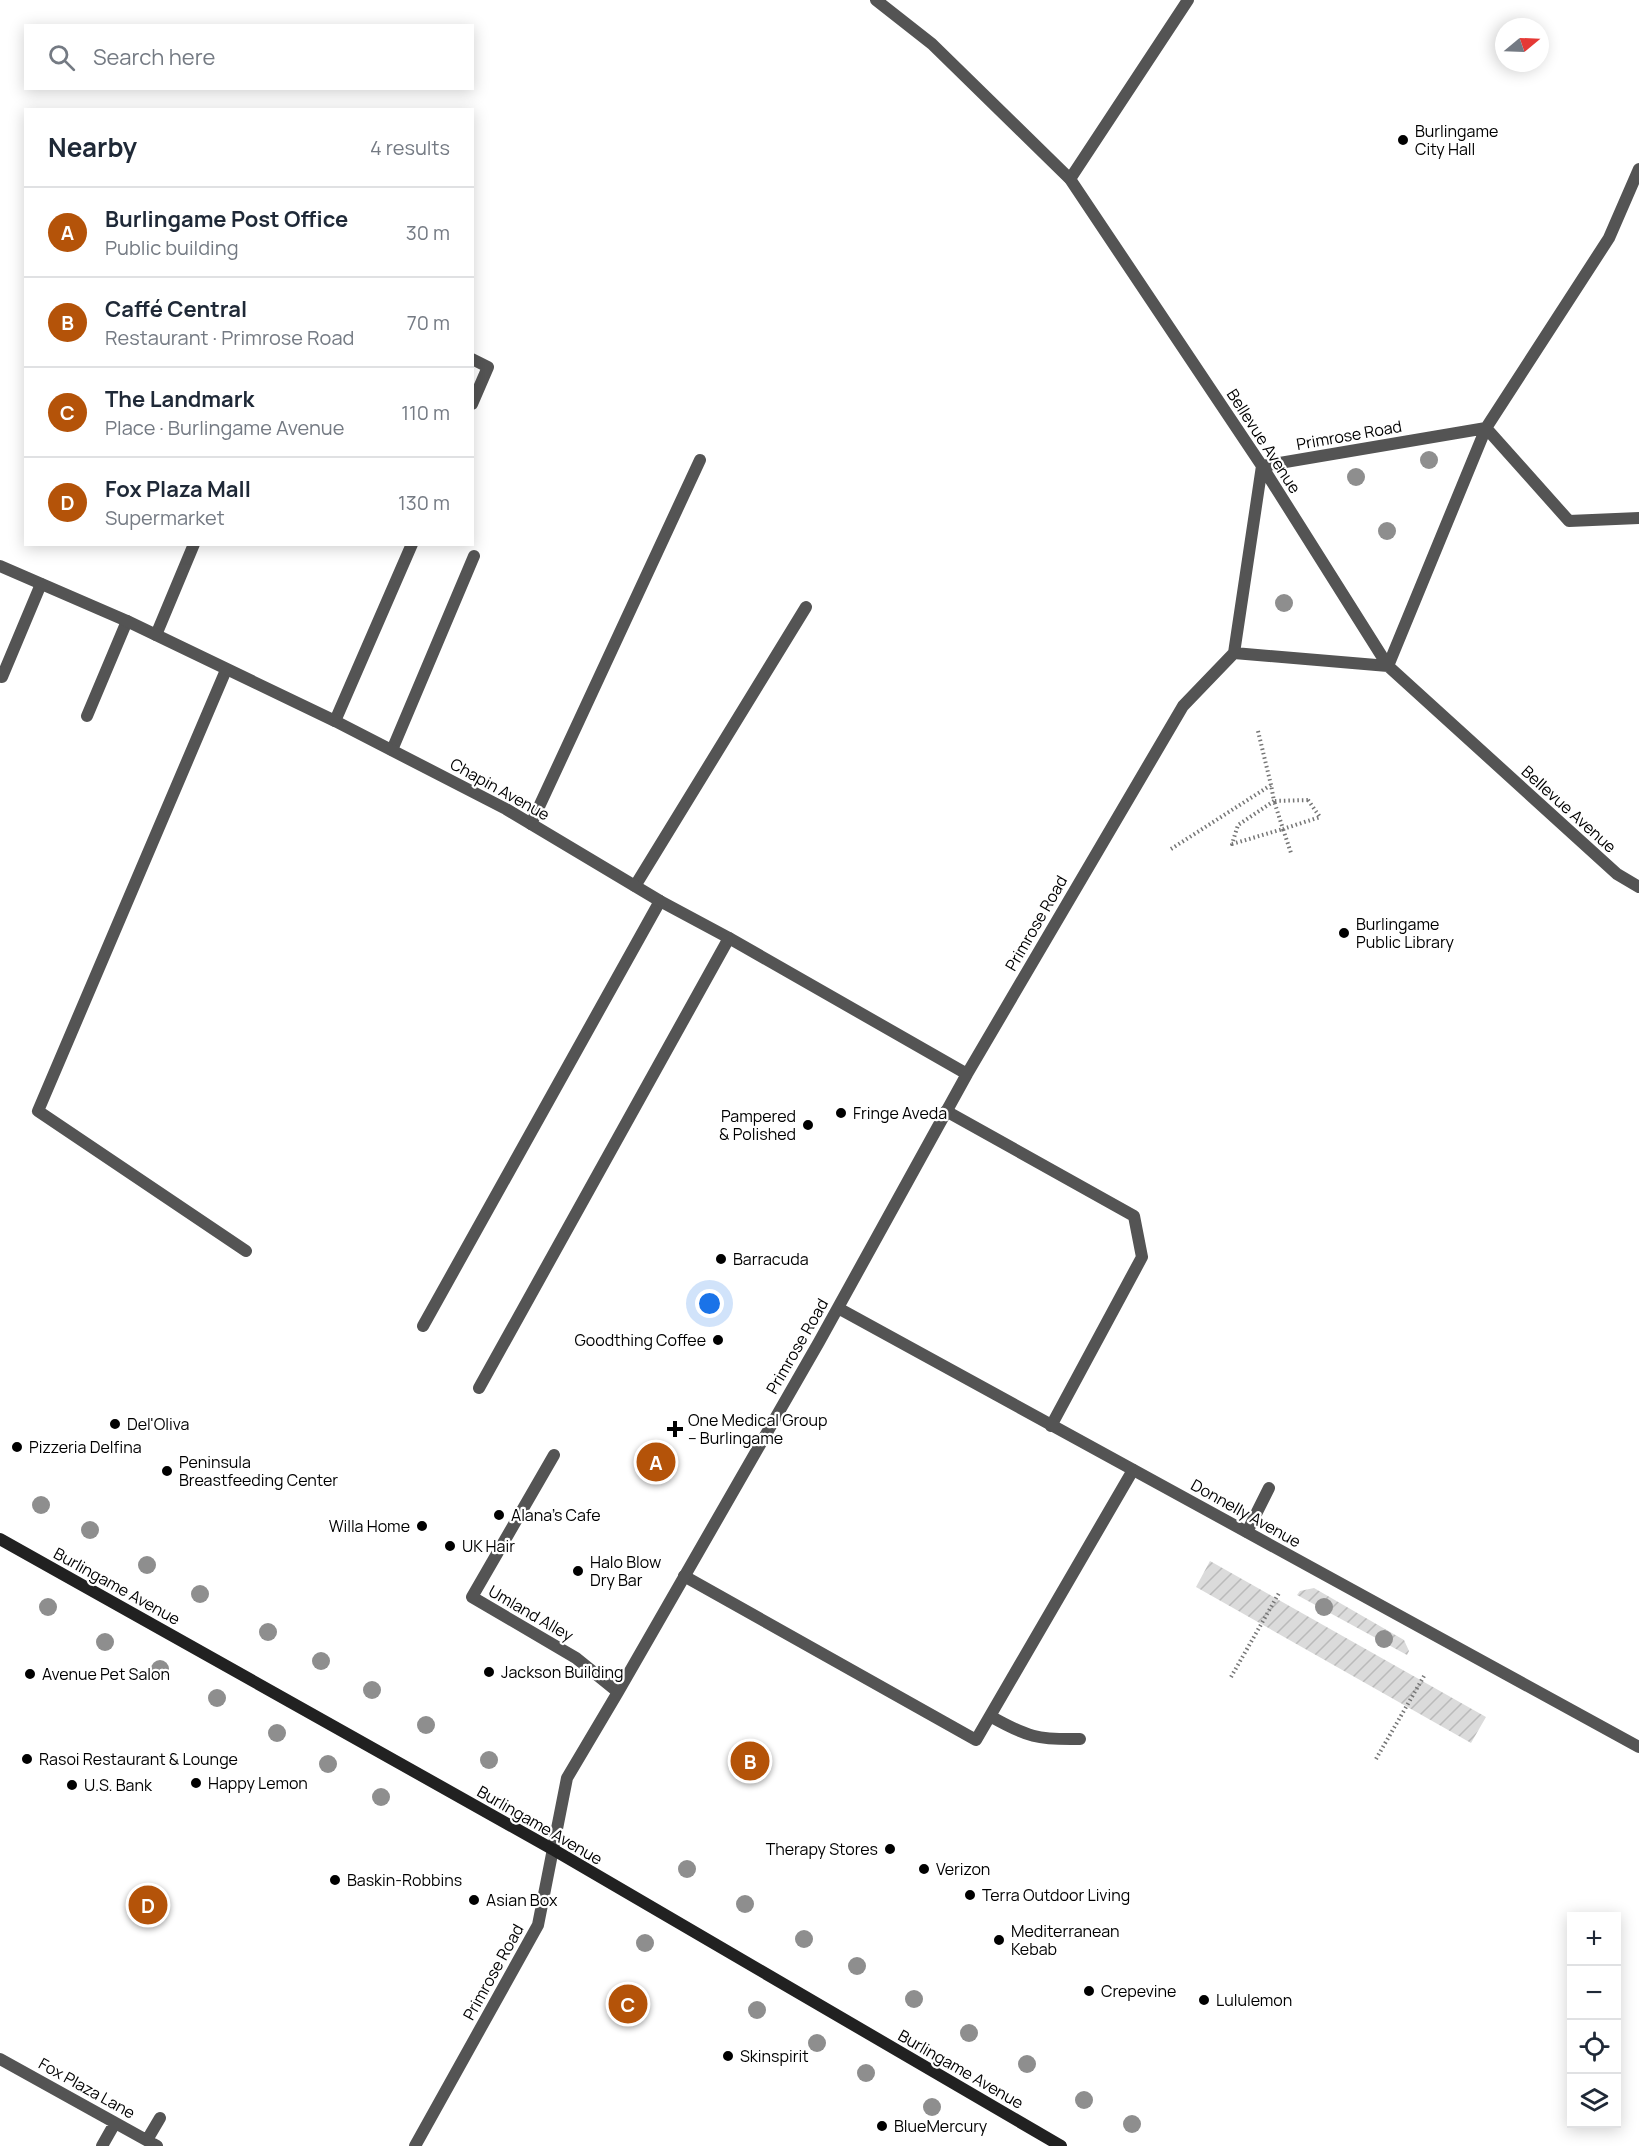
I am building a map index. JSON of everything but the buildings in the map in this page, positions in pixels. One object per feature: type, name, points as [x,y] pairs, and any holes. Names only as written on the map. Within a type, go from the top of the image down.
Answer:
[{"type":"street","name":"Bellevue Avenue","points":[[876,0],[932,45],[1070,179],[1262,466],[1388,666],[1617,874],[1639,887]]},
{"type":"street","points":[[1070,179],[1188,0]]},
{"type":"street","points":[[1262,466],[1234,653],[1388,666],[1486,428],[1609,238],[1638,174]]},
{"type":"street","points":[[474,360],[488,367],[474,399]]},
{"type":"street","points":[[1486,428],[1569,521],[1639,518]]},
{"type":"street","name":"Primrose Road","points":[[1262,466],[1486,428]]},
{"type":"street","points":[[531,824],[700,460]]},
{"type":"street","points":[[156,635],[193,546]]},
{"type":"street","points":[[335,720],[411,546]]},
{"type":"street","points":[[392,750],[474,556]]},
{"type":"street","name":"Chapin Avenue","points":[[0,566],[127,621],[335,720],[506,808],[660,901],[967,1074]]},
{"type":"street","points":[[2,677],[41,584]]},
{"type":"street","points":[[635,886],[806,608]]},
{"type":"street","points":[[87,716],[127,621]]},
{"type":"street","name":"Primrose Road","points":[[415,2146],[538,1925],[567,1778],[838,1308],[967,1074],[1183,706],[1234,653]]},
{"type":"street","points":[[226,670],[38,1111],[246,1251]]},
{"type":"street","points":[[423,1326],[660,901]]},
{"type":"street","points":[[479,1388],[729,938]]},
{"type":"street","points":[[946,1112],[1134,1216],[1142,1257],[1051,1426]]},
{"type":"street","name":"Donnelly Avenue","points":[[838,1308],[1639,1747]]},
{"type":"street","name":"Umland Alley","points":[[554,1455],[472,1598],[576,1658],[618,1692]]},
{"type":"street","points":[[684,1576],[976,1740],[1133,1470]]},
{"type":"street","points":[[1247,1533],[1269,1488]]},
{"type":"street","name":"Burlingame Avenue","points":[[0,1539],[554,1850],[1061,2146]]},
{"type":"street","points":[[990,1716],[1026,1735],[1059,1739],[1080,1738]]},
{"type":"street","name":"Fox Plaza Lane","points":[[0,2059],[152,2143]]},
{"type":"street","points":[[152,2143],[160,2118]]},
{"type":"street","points":[[102,2146],[115,2123]]},
{"type":"path","points":[[1258,731],[1274,801],[1291,853]]},
{"type":"path","points":[[1171,849],[1271,785]]},
{"type":"path","points":[[1308,800],[1320,817],[1232,844],[1238,825],[1274,801],[1308,800]]},
{"type":"path","points":[[1231,1677],[1279,1593]]},
{"type":"path","points":[[1376,1759],[1424,1676]]},
{"type":"shaded area","points":[[1210,1561],[1486,1717],[1471,1743],[1196,1587]]},
{"type":"shaded area","points":[[1314,1588],[1404,1640],[1409,1651],[1407,1655],[1297,1595],[1300,1591]]},
{"type":"place","name":"Burlingame City Hall","points":[[1403,140]]},
{"type":"place","name":"Burlingame Public Library","points":[[1344,933]]},
{"type":"place","name":"Fringe Aveda","points":[[841,1113]]},
{"type":"place","name":"Pampered & Polished","points":[[808,1125]]},
{"type":"place","name":"Barracuda","points":[[721,1259]]},
{"type":"place","name":"Goodthing Coffee","points":[[718,1340]]},
{"type":"place","name":"Del'Oliva","points":[[115,1424]]},
{"type":"place","name":"One Medical Group – Burlingame","points":[[675,1429]]},
{"type":"place","name":"Pizzeria Delfina","points":[[17,1447]]},
{"type":"place","name":"Burlingame Post Office","points":[[656,1462]]},
{"type":"place","name":"Peninsula Breastfeeding Center","points":[[167,1471]]},
{"type":"place","name":"Alana's Cafe","points":[[499,1515]]},
{"type":"place","name":"Willa Home","points":[[422,1526]]},
{"type":"place","name":"UK Hair","points":[[450,1546]]},
{"type":"place","name":"Halo Blow Dry Bar","points":[[578,1571]]},
{"type":"place","name":"Jackson Building","points":[[489,1672]]},
{"type":"place","name":"Avenue Pet Salon","points":[[30,1674]]},
{"type":"place","name":"Rasoi Restaurant & Lounge","points":[[27,1759]]},
{"type":"place","name":"Caffé Central","points":[[750,1761]]},
{"type":"place","name":"Happy Lemon","points":[[196,1783]]},
{"type":"place","name":"U.S. Bank","points":[[72,1785]]},
{"type":"place","name":"Therapy Stores","points":[[890,1849]]},
{"type":"place","name":"Verizon","points":[[924,1869]]},
{"type":"place","name":"Baskin-Robbins","points":[[335,1880]]},
{"type":"place","name":"Terra Outdoor Living","points":[[970,1895]]},
{"type":"place","name":"Asian Box","points":[[474,1900]]},
{"type":"place","name":"Fox Plaza Mall","points":[[148,1905]]},
{"type":"place","name":"Mediterranean Kebab","points":[[999,1940]]},
{"type":"place","name":"Crepevine","points":[[1089,1991]]},
{"type":"place","name":"Lululemon","points":[[1204,2000]]},
{"type":"place","name":"The Landmark","points":[[628,2004]]},
{"type":"place","name":"Skinspirit","points":[[728,2056]]},
{"type":"place","name":"BlueMercury","points":[[882,2126]]}]
